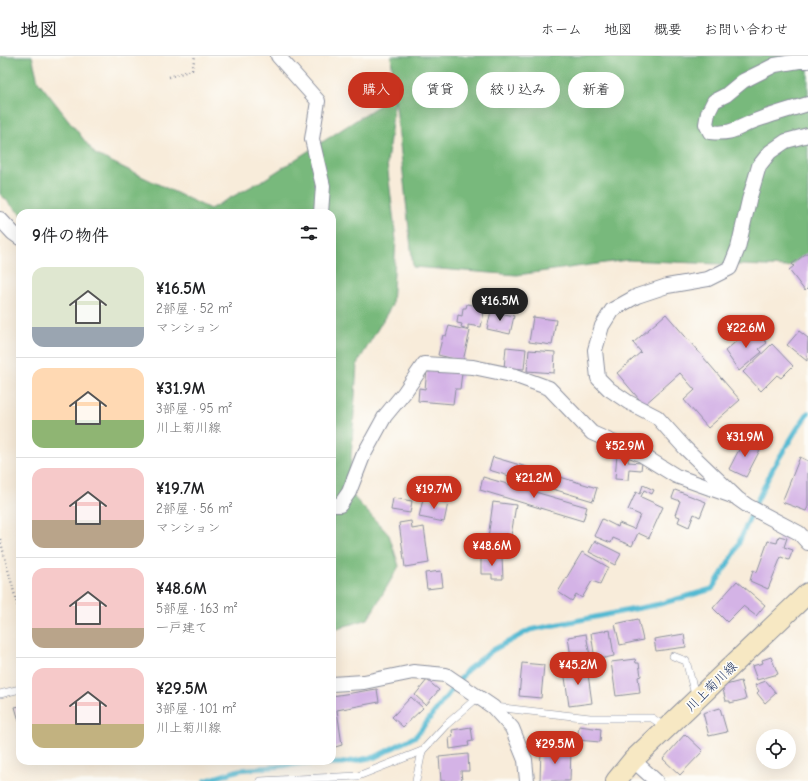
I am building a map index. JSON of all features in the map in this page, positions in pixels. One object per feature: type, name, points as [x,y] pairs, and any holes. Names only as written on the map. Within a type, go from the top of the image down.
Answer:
[{"type":"main road","name":"川上菊川線","points":[[616,781],[634,760],[808,593]]},
{"type":"street","points":[[278,56],[318,101],[312,138],[323,186],[321,209]]},
{"type":"street","points":[[808,61],[776,65],[743,81],[726,95],[714,101],[708,112],[706,124],[710,132],[722,133],[738,130],[756,120],[808,104]]},
{"type":"street","points":[[743,502],[685,448],[656,417],[628,402],[609,389],[598,378],[595,350],[602,326],[612,310],[637,296],[667,286],[708,279],[730,268],[738,248],[749,200],[759,166],[770,152],[786,141],[808,135]]},
{"type":"street","points":[[0,219],[16,235]]},
{"type":"street","points":[[336,506],[340,505],[349,492],[363,456],[384,416],[404,393],[424,364],[473,367],[516,376],[549,388],[592,432],[642,456],[676,476],[743,502],[799,533],[808,543]]},
{"type":"street","points":[[336,684],[364,682],[412,672],[446,675],[493,707],[512,728],[525,760],[527,781]]},
{"type":"street","points":[[634,760],[656,781]]},
{"type":"lane","points":[[673,656],[686,661],[696,700]]},
{"type":"lane","points":[[0,694],[16,690]]},
{"type":"lane","points":[[260,781],[358,776],[422,751],[446,725],[472,693]]},
{"type":"lane","points":[[493,707],[590,718],[652,718],[667,728]]},
{"type":"lane","points":[[416,781],[422,751]]},
{"type":"path","points":[[169,77],[192,70],[195,56]]},
{"type":"path","points":[[0,540],[16,600]]},
{"type":"green space","points":[[0,56],[32,56],[38,81],[95,154],[210,209],[16,209],[0,194]]},
{"type":"green space","points":[[391,56],[808,56],[808,255],[788,267],[627,260],[517,275],[413,267],[396,108],[404,108],[404,72],[393,72]]},
{"type":"green space","points":[[375,108],[394,108],[387,163],[396,240],[392,305],[357,364],[349,492],[389,535],[399,566],[368,619],[336,629],[336,209],[210,209],[265,179]]},
{"type":"building","points":[[808,252],[808,288],[805,291],[789,270],[794,266],[792,264]]},
{"type":"building","points":[[467,304],[485,307],[481,327],[468,325],[468,329],[461,327],[462,324],[457,323],[458,315],[462,316],[463,308],[466,308]]},
{"type":"building","points":[[491,311],[514,316],[510,334],[487,329]]},
{"type":"building","points":[[666,314],[740,400],[708,428],[684,400],[695,390],[680,373],[644,405],[617,373],[641,352],[633,343]]},
{"type":"building","points":[[533,317],[556,320],[552,345],[529,342]]},
{"type":"building","points":[[449,326],[470,331],[463,361],[438,355],[443,335],[446,336]]},
{"type":"building","points":[[753,327],[767,343],[759,349],[762,352],[739,371],[725,351]]},
{"type":"building","points":[[799,331],[808,338],[807,361],[787,345]]},
{"type":"building","points":[[772,344],[793,366],[781,378],[777,375],[761,391],[743,372]]},
{"type":"building","points":[[506,347],[526,349],[524,369],[504,368]]},
{"type":"building","points":[[529,350],[555,352],[554,373],[527,371]]},
{"type":"building","points":[[427,370],[462,373],[460,389],[455,389],[453,404],[418,401],[419,388],[425,389]]},
{"type":"building","points":[[744,440],[761,448],[746,477],[729,469]]},
{"type":"building","points":[[617,454],[629,455],[628,462],[642,463],[641,470],[629,469],[628,480],[615,479]]},
{"type":"building","points":[[493,457],[597,488],[593,501],[489,470]]},
{"type":"building","points":[[800,457],[808,461],[808,507],[806,511],[782,502]]},
{"type":"building","points":[[483,477],[587,507],[583,521],[480,490]]},
{"type":"building","points":[[643,485],[654,490],[652,494],[644,490],[641,497],[663,507],[649,538],[638,533],[632,546],[613,538],[611,543],[594,536],[602,519],[618,527],[619,523],[634,529],[640,515],[628,510],[636,492],[640,494]]},
{"type":"building","points":[[675,490],[706,502],[700,517],[694,514],[689,527],[678,522],[680,517],[675,515],[680,501],[672,498]]},
{"type":"building","points":[[393,498],[412,501],[410,513],[391,510]]},
{"type":"building","points":[[423,499],[448,503],[444,522],[419,517]]},
{"type":"building","points":[[493,502],[516,505],[510,542],[488,538]]},
{"type":"building","points":[[411,521],[412,529],[424,527],[429,563],[405,567],[399,523]]},
{"type":"building","points":[[779,536],[787,538],[784,547],[793,550],[789,560],[781,557],[768,589],[750,581],[753,570],[757,572],[768,541],[777,543]]},
{"type":"building","points":[[595,541],[621,554],[615,565],[589,552]]},
{"type":"building","points":[[582,552],[608,567],[600,584],[592,581],[582,598],[576,594],[572,601],[558,592]]},
{"type":"building","points":[[481,558],[502,558],[503,579],[492,579],[492,574],[481,574]]},
{"type":"building","points":[[441,571],[443,587],[427,589],[425,573]]},
{"type":"building","points":[[737,581],[765,605],[756,616],[743,606],[727,622],[713,608]]},
{"type":"building","points":[[638,619],[643,640],[620,645],[615,624]]},
{"type":"building","points":[[610,630],[614,656],[595,660],[591,633]]},
{"type":"building","points":[[586,634],[591,661],[572,664],[568,637]]},
{"type":"building","points":[[684,634],[686,647],[656,651],[654,639]]},
{"type":"building","points":[[771,657],[778,674],[757,680],[752,666],[763,663],[762,660]]},
{"type":"building","points":[[635,659],[636,663],[639,663],[641,676],[638,677],[640,693],[616,696],[611,662]]},
{"type":"building","points":[[522,663],[544,665],[541,698],[519,696]]},
{"type":"building","points":[[587,667],[592,703],[569,706],[564,670]]},
{"type":"building","points":[[427,680],[439,690],[426,705],[415,695]]},
{"type":"building","points":[[741,681],[746,699],[730,703],[730,701],[726,701],[722,686]]},
{"type":"building","points":[[766,681],[776,693],[765,703],[757,693],[759,691],[755,685]]},
{"type":"building","points":[[377,689],[379,702],[337,710],[342,745],[336,747],[336,695]]},
{"type":"building","points":[[411,697],[423,708],[403,727],[392,717]]},
{"type":"building","points":[[720,708],[727,732],[709,736],[703,713]]},
{"type":"building","points":[[579,726],[601,729],[600,742],[577,740]]},
{"type":"building","points":[[471,727],[473,741],[468,742],[469,746],[450,749],[449,737],[453,737],[452,730]]},
{"type":"building","points":[[685,734],[703,751],[680,775],[663,759]]},
{"type":"building","points":[[541,748],[571,749],[570,781],[540,781]]},
{"type":"building","points":[[468,754],[469,771],[461,771],[462,781],[441,781],[439,757]]},
{"type":"waterway","points":[[336,763],[375,757],[416,736],[467,670],[493,650],[530,630],[660,604],[712,589],[734,554],[773,468],[808,413]]},
{"type":"waterway","points":[[205,781],[239,770],[293,765]]}]
